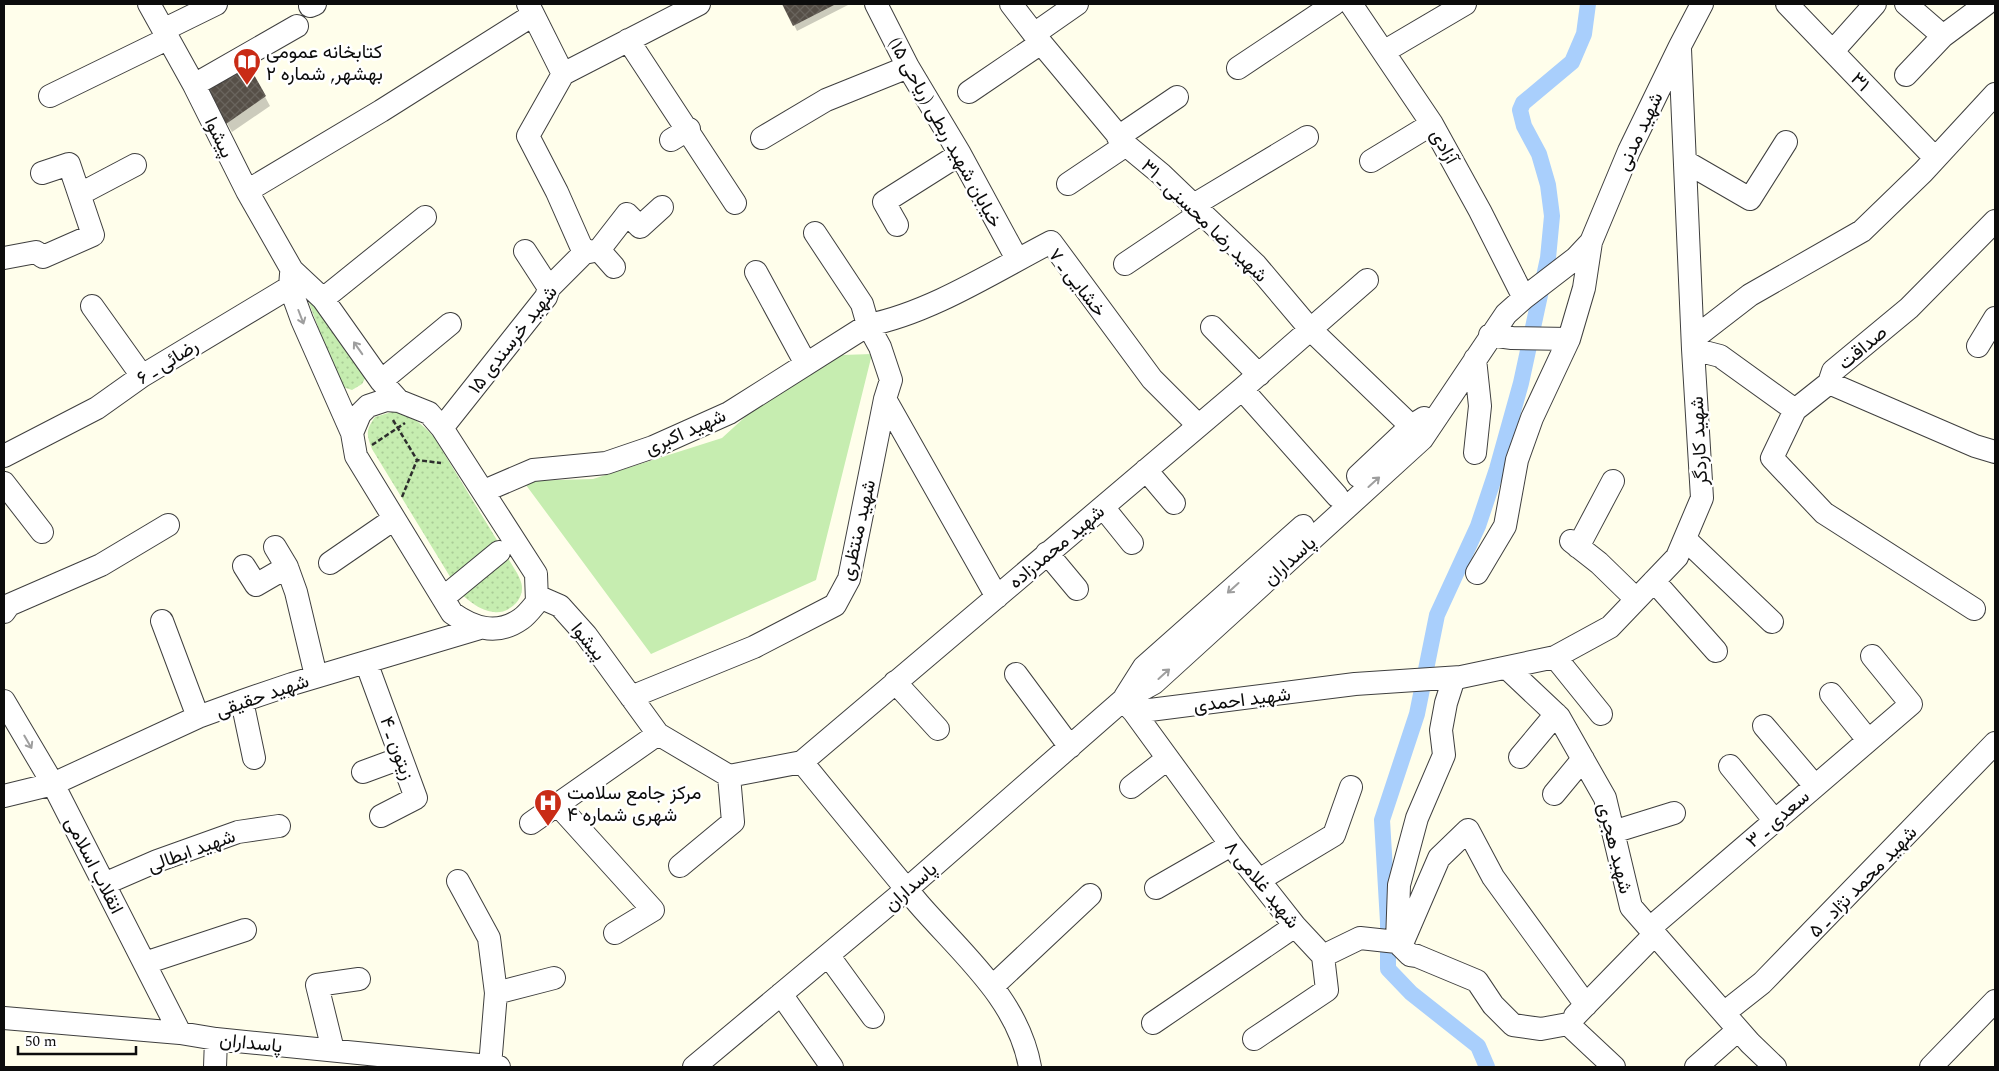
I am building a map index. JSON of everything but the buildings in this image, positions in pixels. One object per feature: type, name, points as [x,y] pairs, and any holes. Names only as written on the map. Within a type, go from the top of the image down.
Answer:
[{"type":"street","name":"پیشوا","points":[[149,4],[194,85],[291,279]]},
{"type":"street","points":[[50,96],[165,34],[216,4]]},
{"type":"street","name":"خیابان شهید ربطی (ریاحی ۱۵)","points":[[876,4],[908,68],[960,154],[1017,260]]},
{"type":"street","name":"شهید رضا محسنی ـ ۳۱","points":[[1011,4],[1122,141],[1161,174],[1256,265],[1310,329],[1411,426]]},
{"type":"street","points":[[969,92],[1077,4]]},
{"type":"street","points":[[1238,68],[1349,4]]},
{"type":"street","name":"آزادی","points":[[1349,4],[1385,51],[1432,124],[1528,294]]},
{"type":"street","points":[[1385,51],[1465,4]]},
{"type":"street","name":"شهید مدنی","points":[[1477,574],[1505,526],[1517,460],[1558,338],[1584,288],[1583,250],[1629,151],[1702,4]]},
{"type":"street","name":"۳۱","points":[[1788,4],[1935,158]]},
{"type":"street","points":[[1833,51],[1875,4]]},
{"type":"street","points":[[1906,4],[1943,36]]},
{"type":"street","points":[[1906,74],[1943,36],[1986,4]]},
{"type":"street","points":[[614,267],[592,252],[557,192],[528,136],[564,74],[694,5]]},
{"type":"street","points":[[247,191],[381,111],[530,9],[564,74]]},
{"type":"street","points":[[194,85],[297,26]]},
{"type":"street","points":[[628,40],[680,135],[735,203]]},
{"type":"street","name":"شهید کاردگر","points":[[1448,678],[1507,668],[1555,657],[1610,627],[1677,557],[1702,498],[1693,344],[1680,46]]},
{"type":"street","points":[[762,138],[826,100],[908,68]]},
{"type":"street","points":[[1974,609],[1824,513],[1772,458],[1795,410],[1720,356],[1693,344],[1750,295],[1862,231],[1935,158],[1995,94]]},
{"type":"street","points":[[1068,184],[1177,97]]},
{"type":"street","points":[[1371,161],[1432,124]]},
{"type":"street","points":[[1125,264],[1197,209],[1307,137]]},
{"type":"street","points":[[1686,162],[1750,199],[1786,142]]},
{"type":"street","points":[[897,225],[884,202],[960,154]]},
{"type":"street","points":[[4,258],[36,252],[43,257],[93,235],[69,164],[42,173]]},
{"type":"street","points":[[80,194],[136,165]]},
{"type":"street","name":"شهید خرسندی ۱۵","points":[[442,428],[546,297],[549,288],[592,252],[627,214],[640,227],[662,207]]},
{"type":"street","points":[[322,299],[425,217]]},
{"type":"street","name":"صداقت","points":[[1795,410],[1829,383],[1833,371],[1908,308],[1995,221]]},
{"type":"street","name":"شهید منتظری","points":[[631,697],[754,647],[835,605],[849,579],[885,400],[891,380],[880,347],[868,325],[862,304],[815,232]]},
{"type":"street","name":"خشایی ـ ۷","points":[[868,325],[890,321],[965,288],[1051,242],[1152,379],[1198,425]]},
{"type":"street","name":"پاسداران","points":[[694,1067],[906,889],[1070,747],[1129,706],[1422,439],[1441,407],[1476,359],[1501,337],[1506,314],[1583,250]]},
{"type":"street","points":[[525,251],[549,288]]},
{"type":"street","points":[[756,272],[806,364]]},
{"type":"street","points":[[291,279],[322,299],[387,394],[429,413],[442,428],[536,574],[537,596]]},
{"type":"street","points":[[291,279],[302,320],[352,433],[356,456],[452,613],[466,623],[480,628]]},
{"type":"street","name":"رضائی ـ ۶","points":[[4,456],[97,408],[142,376],[291,279]]},
{"type":"street","name":"شهید محمدزاده","points":[[802,762],[1259,375],[1367,280]]},
{"type":"street","points":[[92,306],[142,376]]},
{"type":"street","points":[[1978,346],[1995,318]]},
{"type":"street","points":[[352,433],[360,414],[368,406],[387,394],[450,324]]},
{"type":"street","name":"شهید اکبری","points":[[484,492],[533,470],[606,463],[653,447],[729,413],[868,325]]},
{"type":"street","points":[[1212,327],[1259,375]]},
{"type":"street","points":[[1501,337],[1558,338]]},
{"type":"street","points":[[1475,453],[1480,406],[1476,359]]},
{"type":"street","points":[[1829,383],[1975,446],[1995,452]]},
{"type":"street","points":[[1242,389],[1338,496]]},
{"type":"street","points":[[885,400],[996,597]]},
{"type":"street","name":"پاسداران","points":[[1129,706],[1144,667],[1338,496],[1411,426],[1441,407]]},
{"type":"street","points":[[1146,470],[1174,503]]},
{"type":"street","points":[[1613,481],[1574,544],[1599,563],[1636,599]]},
{"type":"street","points":[[4,483],[42,532]]},
{"type":"street","points":[[1103,506],[1132,543]]},
{"type":"street","points":[[330,563],[394,519]]},
{"type":"street","points":[[4,612],[9,605],[101,565],[168,525]]},
{"type":"street","points":[[1685,539],[1772,622]]},
{"type":"street","points":[[275,546],[287,567],[296,592],[316,676]]},
{"type":"street","points":[[443,598],[499,552]]},
{"type":"street","points":[[1047,553],[1077,589]]},
{"type":"street","points":[[244,566],[256,585],[287,567]]},
{"type":"street","points":[[1654,581],[1716,652]]},
{"type":"street","name":"پیشوا","points":[[537,596],[560,606],[586,635],[658,734]]},
{"type":"street","name":"شهید حقیقی","points":[[4,796],[53,784],[198,717],[242,701],[316,676],[480,628],[504,627],[521,619],[537,602],[537,596]]},
{"type":"street","points":[[162,621],[198,717]]},
{"type":"street","name":"سعدی ـ ۳","points":[[1568,1024],[1652,931],[1775,820],[1911,704],[1872,656]]},
{"type":"street","points":[[1555,657],[1601,714]]},
{"type":"street","name":"زیتون ـ ۴","points":[[366,662],[416,798],[381,816]]},
{"type":"street","name":"شهید هجری","points":[[1507,668],[1556,714],[1605,798],[1631,907],[1774,1067]]},
{"type":"street","points":[[1016,674],[1070,747]]},
{"type":"street","points":[[1399,944],[1400,885],[1417,818],[1444,755],[1441,730],[1448,678]]},
{"type":"street","name":"شهید احمدی","points":[[1129,706],[1448,678]]},
{"type":"street","points":[[895,682],[938,729]]},
{"type":"street","points":[[1831,694],[1868,740]]},
{"type":"street","name":"انقلاب اسلامی","points":[[4,701],[53,784],[180,1033]]},
{"type":"street","points":[[242,701],[254,758]]},
{"type":"street","name":"۸ شهید غلامی","points":[[1129,706],[1231,844],[1295,926],[1323,956]]},
{"type":"street","points":[[1520,756],[1556,714]]},
{"type":"street","points":[[1764,726],[1815,786]]},
{"type":"street","points":[[531,823],[658,734],[730,776],[802,762],[906,889],[993,986],[1015,1022],[1027,1050],[1030,1067]]},
{"type":"street","name":"شهید محمد نژاد ـ ۵","points":[[1696,1067],[1762,983],[1995,742]]},
{"type":"street","points":[[363,772],[401,758]]},
{"type":"street","points":[[1131,788],[1167,759]]},
{"type":"street","points":[[1554,794],[1582,759]]},
{"type":"street","points":[[1730,766],[1775,820]]},
{"type":"street","points":[[680,866],[732,822],[730,776]]},
{"type":"street","points":[[1259,880],[1334,835],[1351,787]]},
{"type":"street","points":[[558,805],[653,910],[615,933]]},
{"type":"street","points":[[1613,832],[1674,813]]},
{"type":"street","name":"شهید ابطالی","points":[[104,884],[157,861],[238,832],[280,826]]},
{"type":"street","points":[[1399,944],[1439,858],[1468,830],[1493,877],[1586,1005]]},
{"type":"street","points":[[1156,888],[1231,844]]},
{"type":"street","points":[[458,881],[489,938],[496,993],[483,1066]]},
{"type":"street","points":[[993,986],[1090,895]]},
{"type":"street","points":[[1153,1023],[1295,926]]},
{"type":"street","points":[[145,963],[245,930]]},
{"type":"street","points":[[1254,1039],[1327,990],[1323,956],[1360,938],[1399,944],[1410,955],[1417,956],[1477,980],[1493,1005],[1513,1025],[1541,1029],[1568,1024],[1614,1067]]},
{"type":"street","points":[[828,955],[873,1017]]},
{"type":"street","points":[[496,993],[554,978]]},
{"type":"street","points":[[333,1050],[316,985],[359,979]]},
{"type":"street","points":[[781,994],[832,1067]]},
{"type":"street","points":[[1931,1067],[1995,1001]]},
{"type":"street","name":"پاسداران","points":[[4,1018],[180,1033],[216,1039],[483,1066]]},
{"type":"street","points":[[215,1067],[216,1039]]},
{"type":"path","points":[[387,394],[398,428],[417,460]]},
{"type":"path","points":[[356,456],[424,411]]},
{"type":"path","points":[[417,460],[467,466]]},
{"type":"path","points":[[394,519],[417,460]]},
{"type":"green space","points":[[305,292],[368,373],[362,384],[352,390],[340,386]]},
{"type":"green space","points":[[872,354],[816,580],[651,654],[523,481],[593,479],[722,438],[812,356]]},
{"type":"green space","points":[[395,411],[417,421],[434,437],[517,573],[522,584],[522,592],[517,602],[509,609],[499,612],[484,610],[460,593],[372,449],[368,432],[372,421],[375,417]]},
{"type":"waterway","points":[[1487,1067],[1478,1046],[1411,993],[1388,969],[1388,922],[1382,820],[1417,714],[1437,615],[1478,526],[1497,469],[1521,383],[1548,258],[1552,216],[1548,185],[1539,154],[1524,126],[1520,110],[1523,103],[1572,62],[1584,34],[1588,4]]},
{"type":"place","name":"کتابخانه عمومی بهشهر, شماره ۲","points":[[247,86]]},
{"type":"place","name":"مرکز جامع سلامت شهری شماره ۴","points":[[548,827]]}]
